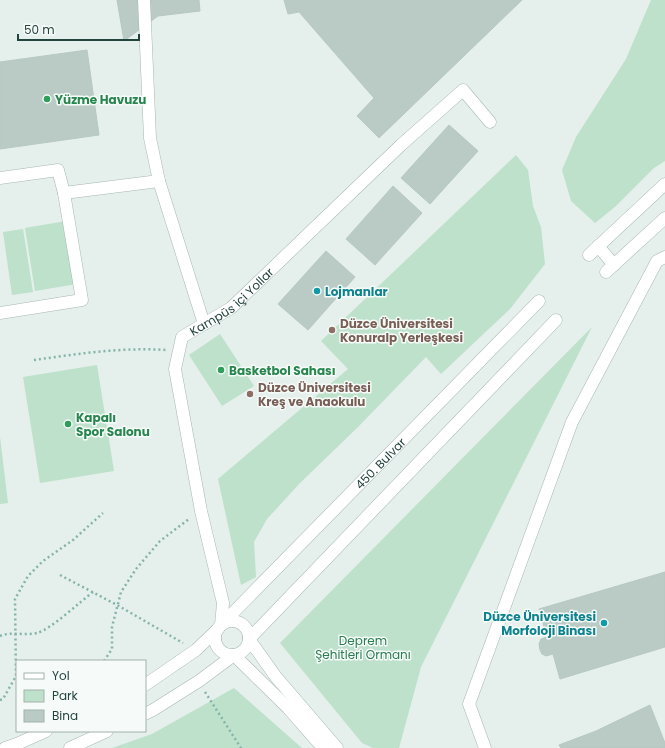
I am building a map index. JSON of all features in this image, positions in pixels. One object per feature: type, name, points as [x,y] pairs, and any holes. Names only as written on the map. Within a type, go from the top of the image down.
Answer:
[{"type":"street","points":[[144,0],[150,138],[159,181],[204,324]]},
{"type":"street","name":"Kampüs içi Yollar","points":[[219,627],[223,602],[201,511],[175,368],[182,337],[231,308],[401,145],[463,90],[490,122]]},
{"type":"street","points":[[0,178],[58,170],[64,193],[82,300],[0,313]]},
{"type":"street","points":[[64,193],[159,181]]},
{"type":"street","points":[[665,184],[594,250],[610,268],[665,218]]},
{"type":"street","points":[[485,748],[469,704],[572,422],[657,261],[665,258]]},
{"type":"street","name":"450. Bulvar","points":[[146,684],[196,650],[539,301]]},
{"type":"street","points":[[249,639],[556,320]]},
{"type":"street","points":[[146,714],[199,681],[234,655],[244,650],[248,645],[249,633],[242,624],[231,621],[219,627],[215,634],[215,640],[220,649],[234,655],[288,708],[323,748]]},
{"type":"street","points":[[249,639],[276,677],[337,748]]},
{"type":"street","points":[[5,748],[44,732]]},
{"type":"street","points":[[70,748],[106,732]]},
{"type":"path","points":[[34,360],[83,354],[148,349],[179,351]]},
{"type":"path","points":[[105,660],[112,649],[112,627],[120,592],[136,569],[160,541],[201,511]]},
{"type":"path","points":[[0,700],[3,699],[16,676],[15,599],[28,576],[43,561],[73,540],[103,513]]},
{"type":"path","points":[[60,575],[117,605],[196,650]]},
{"type":"path","points":[[0,636],[7,633],[26,635],[40,633],[55,623],[93,592]]},
{"type":"path","points":[[199,681],[241,748]]},
{"type":"green space","points":[[651,0],[665,0],[665,161],[654,168],[616,206],[595,223],[571,201],[562,170],[576,137],[626,59]]},
{"type":"green space","points":[[516,155],[528,170],[533,206],[541,227],[545,264],[510,309],[441,374],[426,357],[358,427],[300,483],[267,519],[254,542],[256,577],[241,585],[218,479],[348,369],[321,341]]},
{"type":"green space","points":[[66,221],[77,284],[35,291],[25,228]]},
{"type":"green space","points":[[23,229],[33,292],[12,295],[3,232]]},
{"type":"green space","name":"Deprem Şehitleri Ormanı","points":[[592,327],[421,667],[399,748],[373,748],[362,743],[280,643]]},
{"type":"green space","name":"Basketbol Sahası","points":[[220,334],[254,386],[222,406],[189,355]]},
{"type":"green space","name":"Kapalı Spor Salonu","points":[[97,365],[114,471],[40,483],[23,377]]},
{"type":"green space","points":[[0,437],[8,503],[0,504]]},
{"type":"green space","points":[[234,688],[302,748],[112,748],[152,734]]},
{"type":"building","points":[[117,0],[199,0],[200,11],[158,16],[124,41]]},
{"type":"building","points":[[284,0],[522,0],[379,138],[357,116],[374,98],[299,12],[288,14]]},
{"type":"building","name":"Yüzme Havuzu","points":[[87,50],[99,135],[0,149],[0,62]]},
{"type":"building","points":[[449,125],[478,151],[430,204],[401,178]]},
{"type":"building","name":"Lojmanlar","points":[[393,186],[422,213],[375,265],[346,239]]},
{"type":"building","name":"Lojmanlar","points":[[326,251],[355,277],[308,330],[278,304]]},
{"type":"building","name":"Düzce Üniversitesi Morfoloji Binası","points":[[665,572],[665,647],[560,679],[553,654],[546,656],[542,654],[540,650],[539,644],[541,639],[547,637],[539,609]]},
{"type":"building","points":[[650,705],[665,743],[665,748],[561,748],[559,745],[596,731]]},
{"type":"place","name":"Yüzme Havuzu","points":[[47,99]]},
{"type":"place","name":"Lojmanlar","points":[[317,291]]},
{"type":"place","name":"Düzce Üniversitesi Konuralp Yerleşkesi","points":[[332,330]]},
{"type":"place","name":"Basketbol Sahası","points":[[221,370]]},
{"type":"place","name":"Düzce Üniversitesi Kreş ve Anaokulu","points":[[250,394]]},
{"type":"place","name":"Kapalı Spor Salonu","points":[[68,424]]},
{"type":"place","name":"Düzce Üniversitesi Morfoloji Binası","points":[[604,623]]}]
